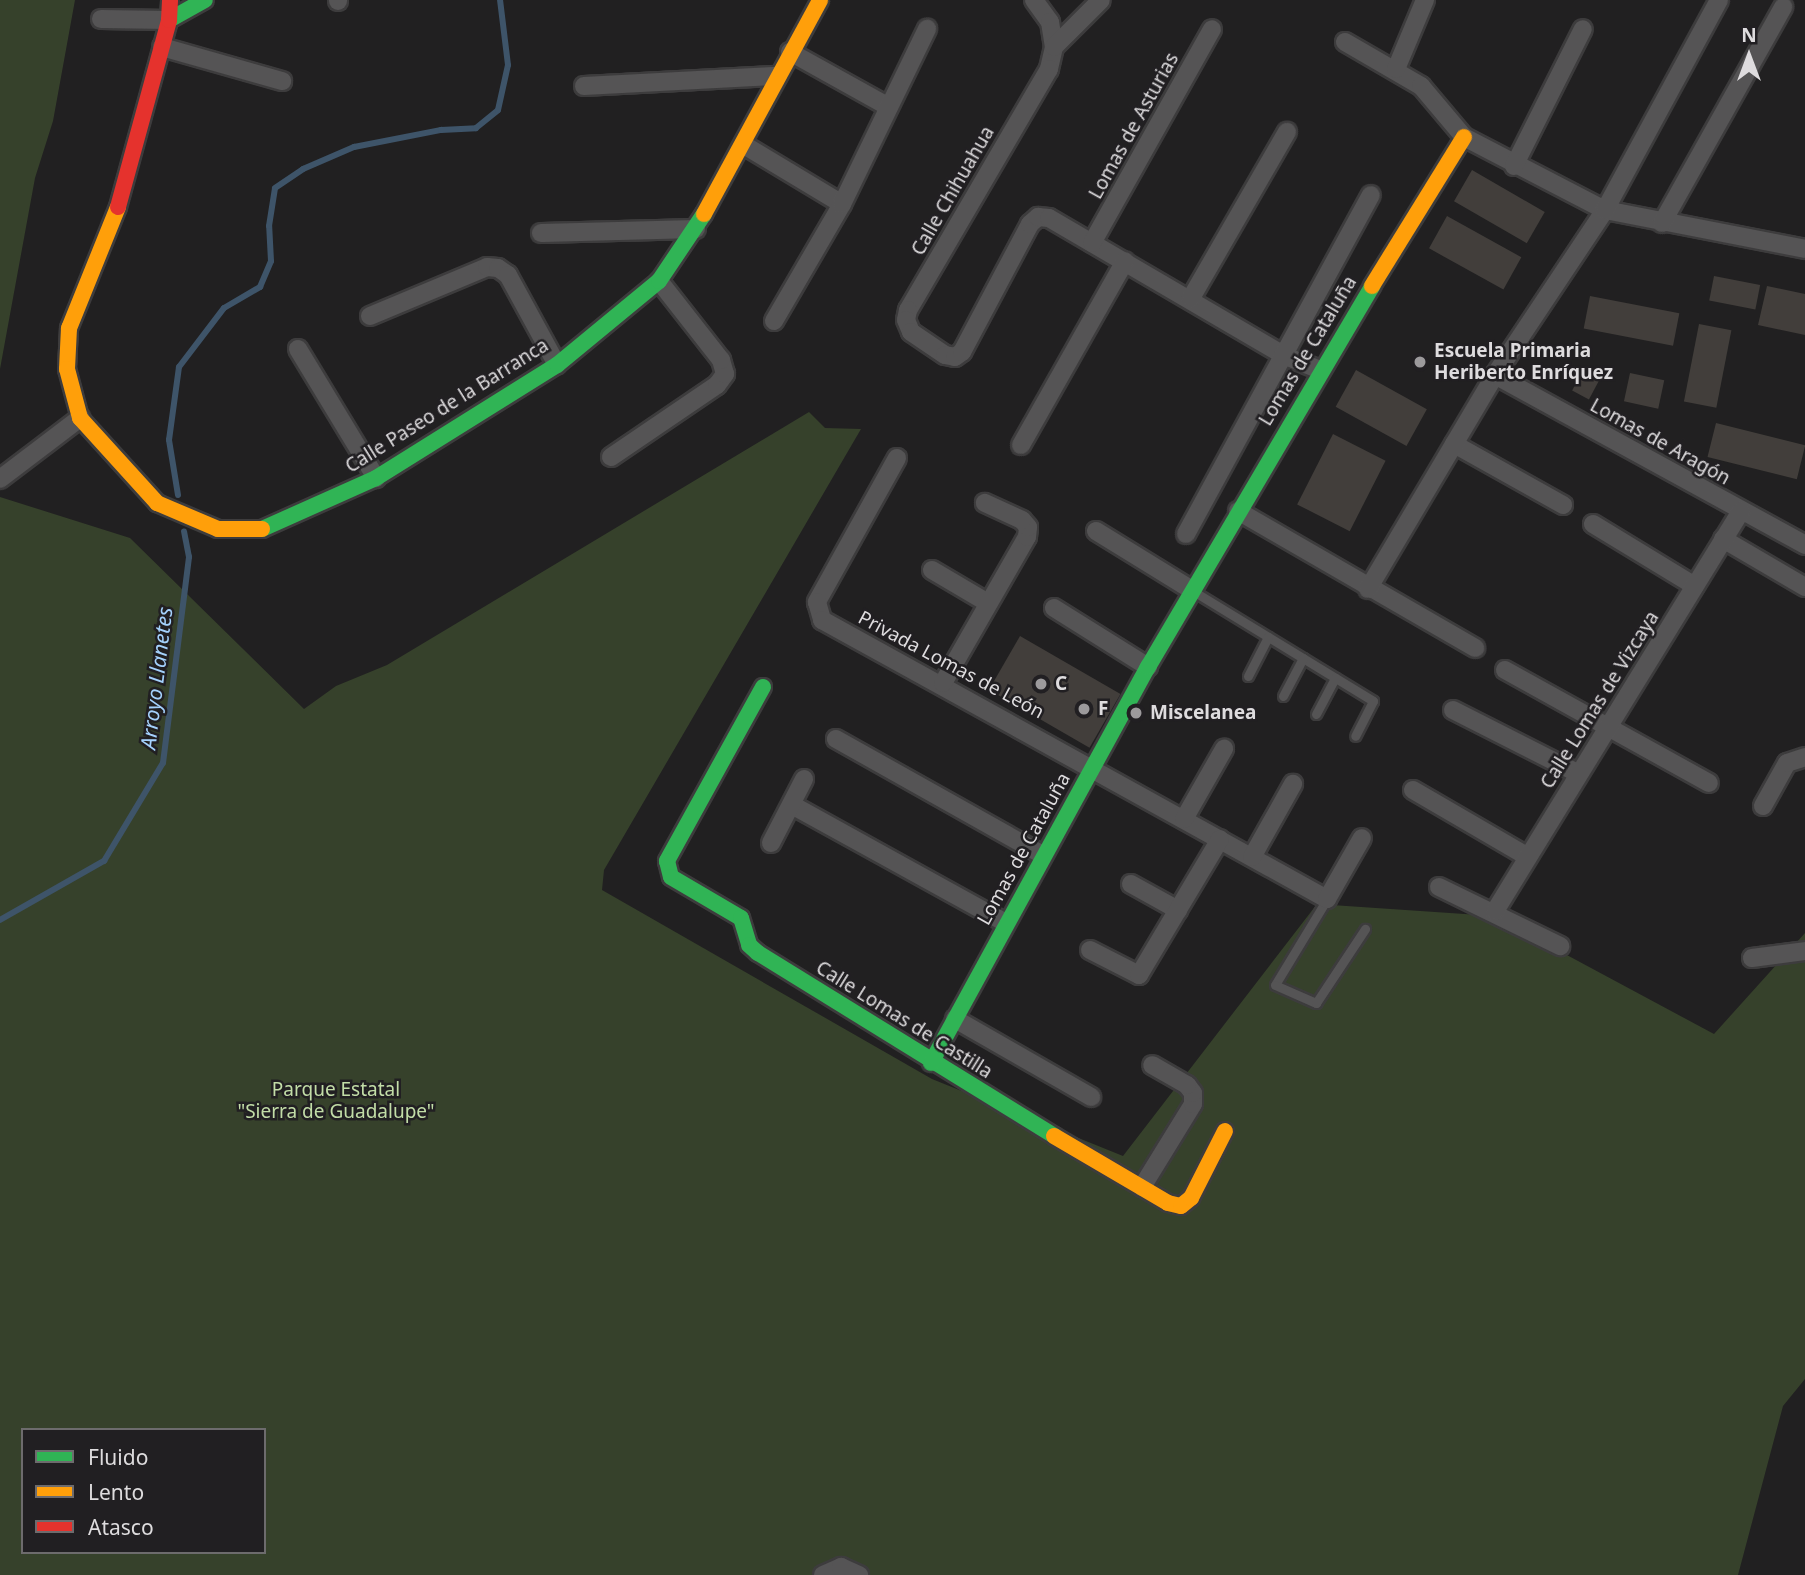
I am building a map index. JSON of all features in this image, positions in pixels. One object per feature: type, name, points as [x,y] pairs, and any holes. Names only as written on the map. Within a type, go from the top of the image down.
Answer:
[{"type":"street","name":"Calle Paseo de la Barranca","points":[[170,0],[169,20],[110,234],[69,328],[67,369],[80,418],[158,503],[218,529],[267,529],[376,478],[557,365],[659,281],[696,229],[744,145],[790,52],[820,0]]},
{"type":"street","points":[[101,19],[169,20],[205,0]]},
{"type":"street","name":"Calle Chihuahua","points":[[1034,0],[1050,22],[1054,47],[1049,69],[908,310],[905,320],[911,332],[955,357],[1038,217],[1049,218],[1092,243]]},
{"type":"street","points":[[1054,47],[1101,0]]},
{"type":"street","points":[[1396,69],[1425,0]]},
{"type":"street","points":[[1367,589],[1495,374],[1605,210],[1719,0]]},
{"type":"street","points":[[1662,223],[1783,7]]},
{"type":"street","points":[[774,321],[842,204],[927,29]]},
{"type":"street","name":"Lomas de Asturias","points":[[1092,243],[1212,29]]},
{"type":"street","points":[[1514,166],[1583,29]]},
{"type":"street","points":[[1345,42],[1396,69],[1436,100],[1464,137],[1514,166],[1605,210],[1805,249]]},
{"type":"street","points":[[162,47],[282,81]]},
{"type":"street","points":[[790,52],[889,107]]},
{"type":"street","points":[[584,86],[778,76]]},
{"type":"street","points":[[1191,298],[1287,132]]},
{"type":"street","name":"Lomas de Cataluña","points":[[931,1063],[1041,854],[1093,768],[1147,667],[1320,370],[1464,137]]},
{"type":"street","points":[[744,145],[842,204]]},
{"type":"street","points":[[1186,534],[1371,195]]},
{"type":"street","points":[[541,233],[696,229]]},
{"type":"street","points":[[1092,243],[1191,298],[1283,355],[1320,370]]},
{"type":"street","points":[[1021,445],[1125,261]]},
{"type":"street","points":[[370,316],[487,267],[498,268],[508,275],[557,365]]},
{"type":"street","points":[[611,457],[717,385],[725,373],[721,360],[659,281]]},
{"type":"street","points":[[298,349],[376,478]]},
{"type":"street","name":"Lomas de Aragón","points":[[1495,374],[1805,545]]},
{"type":"street","points":[[0,480],[80,418]]},
{"type":"street","points":[[1454,444],[1563,505]]},
{"type":"street","name":"Privada Lomas de León","points":[[897,458],[817,602],[817,612],[822,620],[943,683],[1327,899]]},
{"type":"street","points":[[943,683],[1027,537],[1028,527],[985,503]]},
{"type":"street","points":[[1238,511],[1367,589],[1475,648]]},
{"type":"street","name":"Calle Lomas de Vizcaya","points":[[1495,912],[1741,511]]},
{"type":"street","points":[[1592,524],[1695,586]]},
{"type":"street","points":[[1096,531],[1192,590]]},
{"type":"street","points":[[1723,539],[1805,587]]},
{"type":"street","points":[[932,570],[988,603]]},
{"type":"street","points":[[1054,608],[1147,667]]},
{"type":"street","points":[[1505,670],[1609,725],[1709,783]]},
{"type":"street","name":"Calle Lomas de Castilla","points":[[762,687],[665,869],[671,877],[741,918],[749,945],[758,953],[931,1063],[1142,1187],[1181,1206],[1191,1198],[1225,1131]]},
{"type":"street","points":[[1453,710],[1579,774]]},
{"type":"street","points":[[836,739],[1041,854]]},
{"type":"street","points":[[1184,819],[1224,749]]},
{"type":"street","points":[[1763,806],[1787,763],[1805,757]]},
{"type":"street","points":[[771,843],[804,779]]},
{"type":"street","points":[[1252,857],[1293,784]]},
{"type":"street","points":[[1413,790],[1528,857]]},
{"type":"street","points":[[792,805],[1006,923]]},
{"type":"street","points":[[1327,899],[1362,838]]},
{"type":"street","points":[[1090,950],[1139,975],[1220,839]]},
{"type":"street","points":[[1132,884],[1178,909]]},
{"type":"street","points":[[1439,887],[1560,946]]},
{"type":"street","points":[[1752,958],[1805,950]]},
{"type":"street","points":[[955,1019],[1091,1097]]},
{"type":"street","points":[[1142,1187],[1193,1104],[1193,1093],[1187,1085],[1152,1065]]},
{"type":"street","points":[[823,1575],[841,1567],[859,1575]]},
{"type":"lane","points":[[1192,590],[1373,701],[1355,736]]},
{"type":"lane","points":[[1248,676],[1268,636]]},
{"type":"lane","points":[[1283,696],[1303,658]]},
{"type":"lane","points":[[1316,714],[1335,678]]},
{"type":"lane","points":[[1327,899],[1275,985],[1316,1003],[1365,929]]},
{"type":"green space","points":[[0,0],[75,0],[53,121],[35,178],[0,369]]},
{"type":"green space","name":"Parque Estatal \"Sierra de Guadalupe\"","points":[[809,412],[825,428],[861,429],[604,870],[602,890],[932,1079],[1123,1156],[1317,904],[1494,916],[1714,1034],[1805,933],[1805,1379],[1783,1406],[1738,1575],[0,1575],[0,497],[130,538],[304,709],[336,686],[387,665]]},
{"type":"building","points":[[1472,170],[1545,212],[1527,243],[1454,201]]},
{"type":"building","points":[[1447,216],[1521,257],[1503,290],[1429,248]]},
{"type":"building","points":[[1714,276],[1760,285],[1755,310],[1709,301]]},
{"type":"building","points":[[1767,286],[1805,294],[1805,335],[1758,325]]},
{"type":"building","points":[[1590,296],[1679,313],[1673,346],[1584,328]]},
{"type":"building","points":[[1699,324],[1731,330],[1716,408],[1684,402]]},
{"type":"building","points":[[1356,370],[1427,409],[1406,446],[1336,407]]},
{"type":"building","points":[[1582,372],[1599,381],[1589,399],[1572,391]]},
{"type":"building","points":[[1630,373],[1664,380],[1658,409],[1624,401]]},
{"type":"building","points":[[1716,423],[1805,445],[1797,479],[1708,457]]},
{"type":"building","points":[[1333,434],[1386,461],[1350,531],[1297,504]]},
{"type":"building","points":[[1020,636],[1120,694],[1089,748],[989,690]]},
{"type":"waterway","name":"Arroyo Llanetes","points":[[178,495],[169,440],[179,367],[224,308],[260,287],[271,261],[269,226],[275,188],[303,169],[354,147],[441,130],[476,128],[498,110],[508,65],[500,0]]},
{"type":"waterway","name":"Arroyo Llanetes","points":[[0,920],[104,861],[163,763],[189,557],[184,531]]},
{"type":"traffic: fast","points":[[169,20],[205,0]]},
{"type":"traffic: fast","points":[[262,529],[376,478],[557,365],[659,281],[704,214]]},
{"type":"traffic: fast","points":[[931,1063],[1148,667],[1372,286]]},
{"type":"traffic: fast","points":[[763,687],[667,861],[671,877],[741,918],[749,945],[758,953],[1054,1136]]},
{"type":"traffic: slow","points":[[704,214],[820,0]]},
{"type":"traffic: slow","points":[[1372,286],[1464,137]]},
{"type":"traffic: slow","points":[[118,207],[69,328],[67,369],[80,418],[157,503],[218,529],[262,529]]},
{"type":"traffic: slow","points":[[1054,1136],[1168,1203],[1181,1206],[1191,1198],[1225,1131]]},
{"type":"traffic: jam","points":[[118,207],[169,20],[170,0]]},
{"type":"place","name":"Escuela Primaria Heriberto Enríquez","points":[[1420,362]]},
{"type":"place","name":"C","points":[[1041,684]]},
{"type":"place","name":"F","points":[[1084,709]]},
{"type":"place","name":"Miscelanea","points":[[1136,713]]}]
